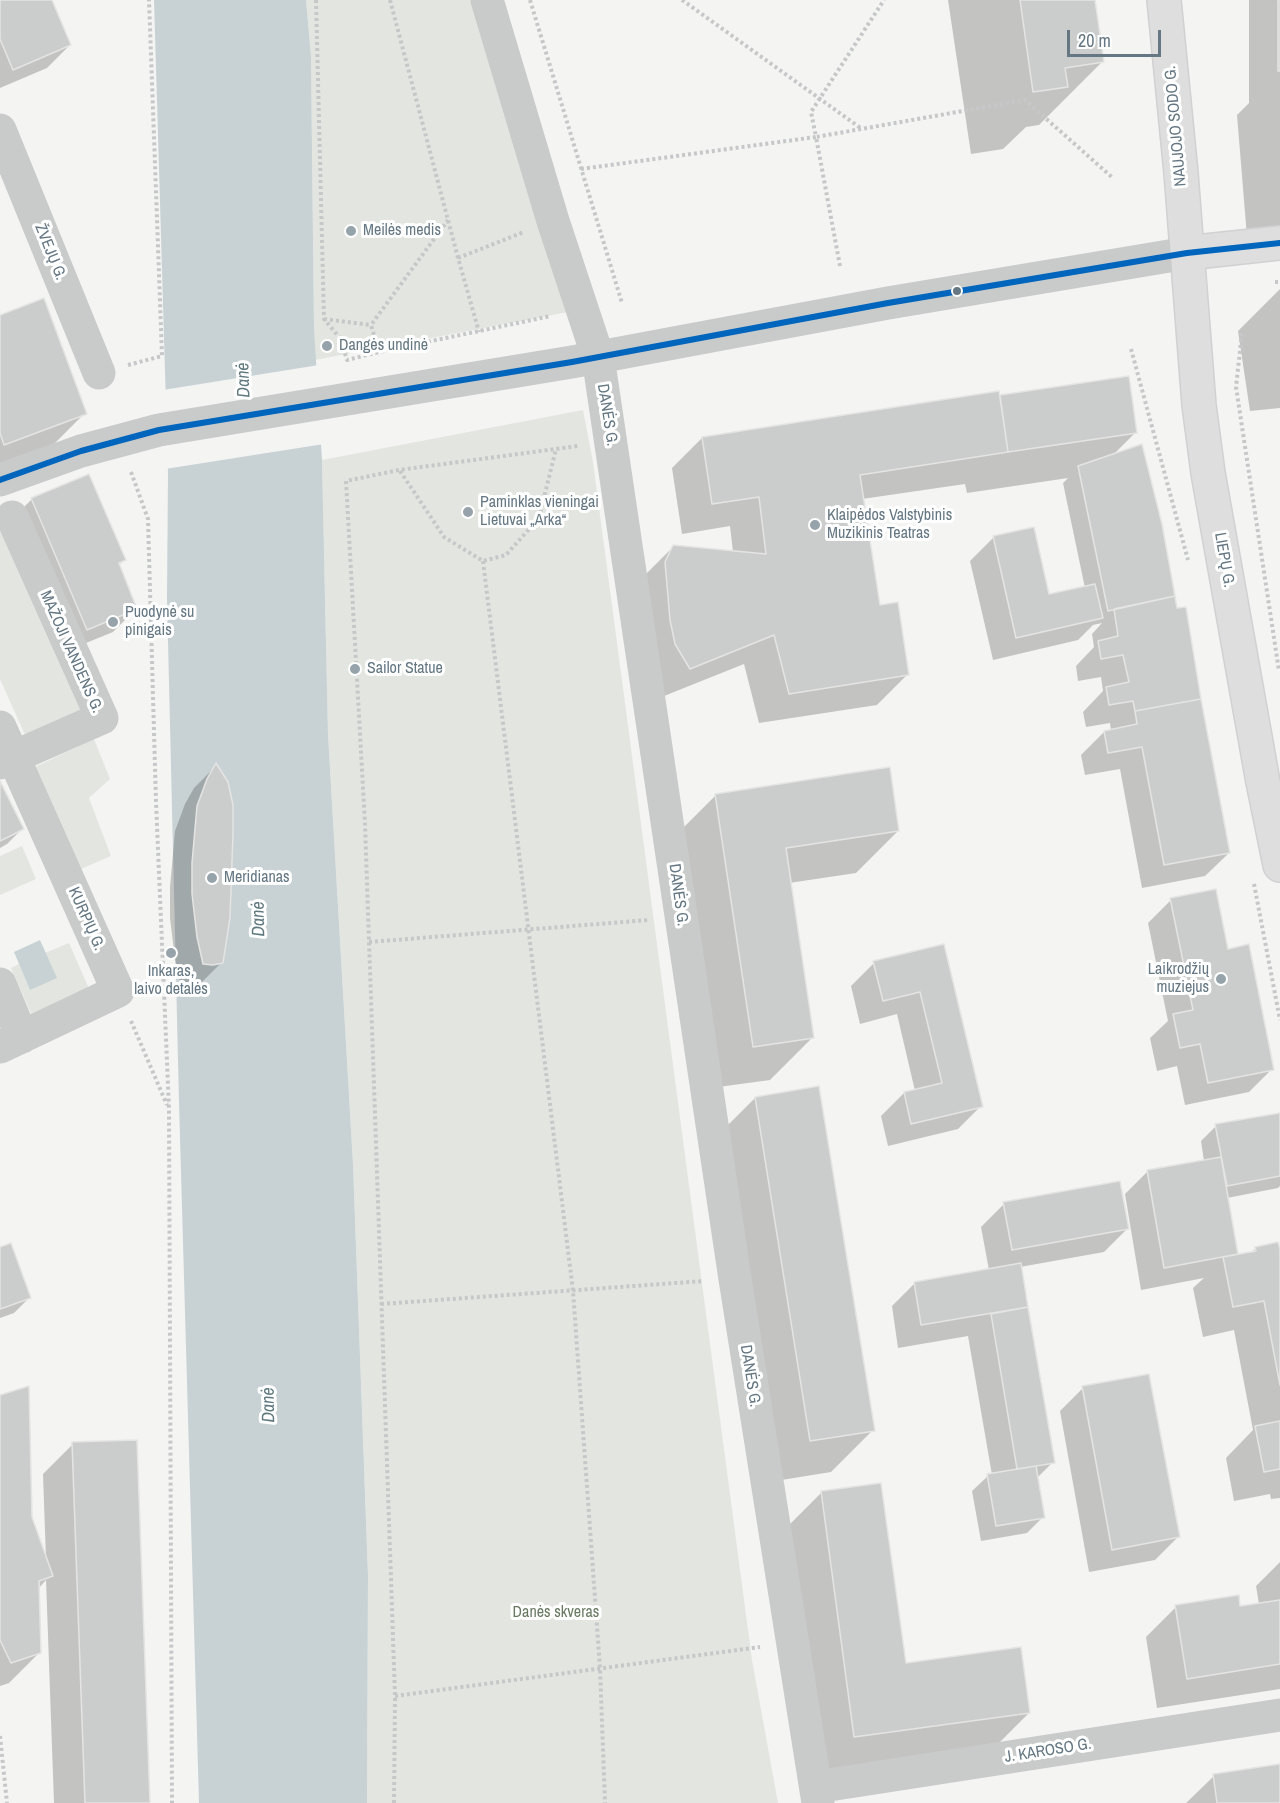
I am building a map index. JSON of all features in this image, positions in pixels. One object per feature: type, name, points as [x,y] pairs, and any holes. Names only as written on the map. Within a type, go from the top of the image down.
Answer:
[{"type":"main road","name":"NAUJOJO SODO G.","points":[[1164,0],[1187,253]]},
{"type":"main road","points":[[1187,253],[1280,243]]},
{"type":"main road","name":"LIEPŲ G.","points":[[1187,253],[1198,394],[1208,473],[1280,865]]},
{"type":"street","name":"DANĖS G.","points":[[487,0],[553,220],[598,357],[735,1279],[817,1795]]},
{"type":"street","name":"ŽVEJŲ G.","points":[[4,150],[99,373]]},
{"type":"street","points":[[0,480],[81,451],[159,430],[598,357],[876,305],[1187,253]]},
{"type":"street","name":"MAŽOJI VANDENS G.","points":[[7,760],[102,718],[12,517]]},
{"type":"street","name":"KURPIŲ G.","points":[[0,727],[7,760],[118,991]]},
{"type":"street","points":[[0,984],[11,1042],[118,991]]},
{"type":"street","name":"J. KAROSO G.","points":[[817,1795],[1280,1715]]},
{"type":"path","points":[[99,373],[162,356],[149,0]]},
{"type":"path","points":[[316,0],[324,319],[340,338],[347,360],[584,309]]},
{"type":"path","points":[[390,0],[479,332]]},
{"type":"path","points":[[530,0],[622,303]]},
{"type":"path","points":[[682,0],[862,129]]},
{"type":"path","points":[[840,266],[811,112],[884,0]]},
{"type":"path","points":[[581,169],[816,137],[1025,100],[1113,178]]},
{"type":"path","points":[[371,325],[448,220]]},
{"type":"path","points":[[458,258],[553,220]]},
{"type":"path","points":[[324,319],[371,325]]},
{"type":"path","points":[[371,325],[379,352]]},
{"type":"path","points":[[1242,333],[1236,387],[1280,676]]},
{"type":"path","points":[[394,1803],[395,1696],[365,824],[346,481],[399,470],[611,441]]},
{"type":"path","points":[[399,470],[444,537],[483,561],[506,555],[539,518],[556,449]]},
{"type":"path","points":[[127,462],[148,519],[156,802],[169,1109],[172,1803]]},
{"type":"path","points":[[483,561],[573,1291],[600,1668],[605,1803]]},
{"type":"path","points":[[369,942],[682,918]]},
{"type":"path","points":[[118,991],[169,1109]]},
{"type":"path","points":[[381,1304],[735,1279]]},
{"type":"path","points":[[395,1696],[793,1642]]},
{"type":"path","points":[[0,1736],[7,1803]]},
{"type":"green space","points":[[306,0],[487,0],[584,309],[315,360],[311,56]]},
{"type":"green space","name":"Danės skveras","points":[[583,410],[593,462],[752,1660],[778,1803],[367,1803],[368,1576],[353,1164],[328,734],[322,460]]},
{"type":"green space","points":[[4,529],[81,710],[25,735],[0,679],[0,531]]},
{"type":"green space","points":[[94,739],[110,779],[89,798],[111,856],[81,869],[35,767]]},
{"type":"green space","points":[[22,846],[36,879],[0,895],[0,856]]},
{"type":"green space","points":[[69,943],[90,991],[32,1016],[11,968],[19,964],[30,989],[56,978],[45,953]]},
{"type":"water","name":"Danė","points":[[154,0],[306,0],[311,56],[314,328],[322,460],[328,734],[353,1164],[368,1576],[367,1803],[199,1803],[179,1102],[167,599],[168,473]]},
{"type":"water","points":[[40,940],[57,978],[30,990],[14,952]]},
{"type":"pier","points":[[319,365],[324,444],[165,469],[163,390]]},
{"type":"building","points":[[0,0],[52,0],[71,45],[13,70],[0,39]]},
{"type":"building","points":[[1020,0],[1095,0],[1104,62],[1065,68],[1068,87],[1033,92]]},
{"type":"building","points":[[1278,0],[1280,0],[1280,71],[1278,71]]},
{"type":"building","points":[[44,298],[87,414],[4,445],[0,433],[0,315]]},
{"type":"building","points":[[1129,376],[1137,433],[1008,452],[1000,395]]},
{"type":"building","name":"Klaipėdos Valstybinis Muzikinis Teatras","points":[[999,391],[1008,452],[860,475],[880,605],[898,602],[909,675],[789,694],[774,635],[690,669],[675,644],[670,620],[665,562],[673,545],[766,554],[759,497],[712,504],[702,437]]},
{"type":"building","points":[[1142,444],[1162,524],[1175,596],[1108,611],[1078,466]]},
{"type":"building","points":[[89,474],[126,560],[119,563],[137,609],[87,630],[31,498]]},
{"type":"building","points":[[1034,527],[1049,594],[1095,584],[1103,618],[1016,638],[993,536]]},
{"type":"building","points":[[1175,596],[1177,608],[1186,607],[1201,699],[1135,711],[1133,701],[1109,705],[1106,687],[1129,682],[1123,655],[1101,659],[1098,641],[1118,636],[1114,609]]},
{"type":"building","points":[[1201,699],[1230,853],[1164,865],[1142,747],[1108,753],[1104,731],[1137,724],[1135,711]]},
{"type":"building","name":"Meridianas","points":[[216,763],[228,782],[233,805],[233,834],[230,917],[227,937],[223,963],[213,965],[203,964],[197,937],[192,894],[192,863],[197,806]]},
{"type":"building","points":[[890,767],[899,831],[786,848],[814,1038],[753,1047],[715,794]]},
{"type":"building","points":[[0,781],[24,829],[0,841]]},
{"type":"building","name":"Laikrodžių muziejus","points":[[1216,889],[1228,949],[1249,944],[1274,1070],[1208,1083],[1200,1044],[1180,1048],[1173,1014],[1193,1010],[1170,898]]},
{"type":"building","points":[[944,944],[983,1107],[911,1124],[904,1092],[942,1083],[920,992],[883,1001],[873,961]]},
{"type":"building","points":[[819,1086],[875,1431],[810,1441],[755,1097]]},
{"type":"building","points":[[1280,1113],[1280,1176],[1227,1186],[1215,1124]]},
{"type":"building","points":[[1221,1157],[1238,1254],[1164,1268],[1147,1170]]},
{"type":"building","points":[[1120,1181],[1129,1229],[1012,1250],[1003,1202]]},
{"type":"building","points":[[1278,1242],[1280,1249],[1280,1385],[1264,1301],[1233,1307],[1223,1257],[1256,1251],[1255,1247]]},
{"type":"building","points":[[11,1243],[31,1298],[0,1309],[0,1247]]},
{"type":"building","points":[[1021,1263],[1028,1307],[921,1325],[914,1282]]},
{"type":"building","points":[[1028,1307],[1055,1463],[1017,1469],[991,1314]]},
{"type":"building","points":[[1149,1374],[1180,1537],[1112,1550],[1082,1386]]},
{"type":"building","points":[[29,1386],[32,1517],[53,1576],[39,1581],[41,1653],[11,1663],[0,1640],[0,1395]]},
{"type":"building","points":[[1280,1421],[1280,1469],[1264,1472],[1255,1426]]},
{"type":"building","points":[[137,1440],[150,1803],[85,1803],[72,1442]]},
{"type":"building","points":[[1036,1466],[1045,1518],[996,1526],[987,1474]]},
{"type":"building","points":[[881,1483],[906,1663],[1021,1647],[1030,1713],[854,1737],[821,1491]]},
{"type":"building","points":[[1239,1595],[1240,1606],[1280,1600],[1280,1664],[1187,1679],[1175,1605]]},
{"type":"building","points":[[1280,1764],[1280,1803],[1217,1803],[1213,1774]]},
{"type":"transit line","points":[[0,480],[81,451],[159,430],[572,362],[888,303],[1187,253],[1280,243]]},
{"type":"place","name":"Meilės medis","points":[[351,231]]},
{"type":"place","name":"Dangės undinė","points":[[327,346]]},
{"type":"place","name":"Paminklas vieningai Lietuvai „Arka“","points":[[468,512]]},
{"type":"place","name":"Klaipėdos Valstybinis Muzikinis Teatras","points":[[815,525]]},
{"type":"place","name":"Puodynė su pinigais","points":[[113,622]]},
{"type":"place","name":"Sailor Statue","points":[[355,669]]},
{"type":"place","name":"Meridianas","points":[[212,878]]},
{"type":"place","name":"Inkaras, laivo detalės","points":[[171,953]]},
{"type":"place","name":"Laikrodžių muziejus","points":[[1221,979]]}]
